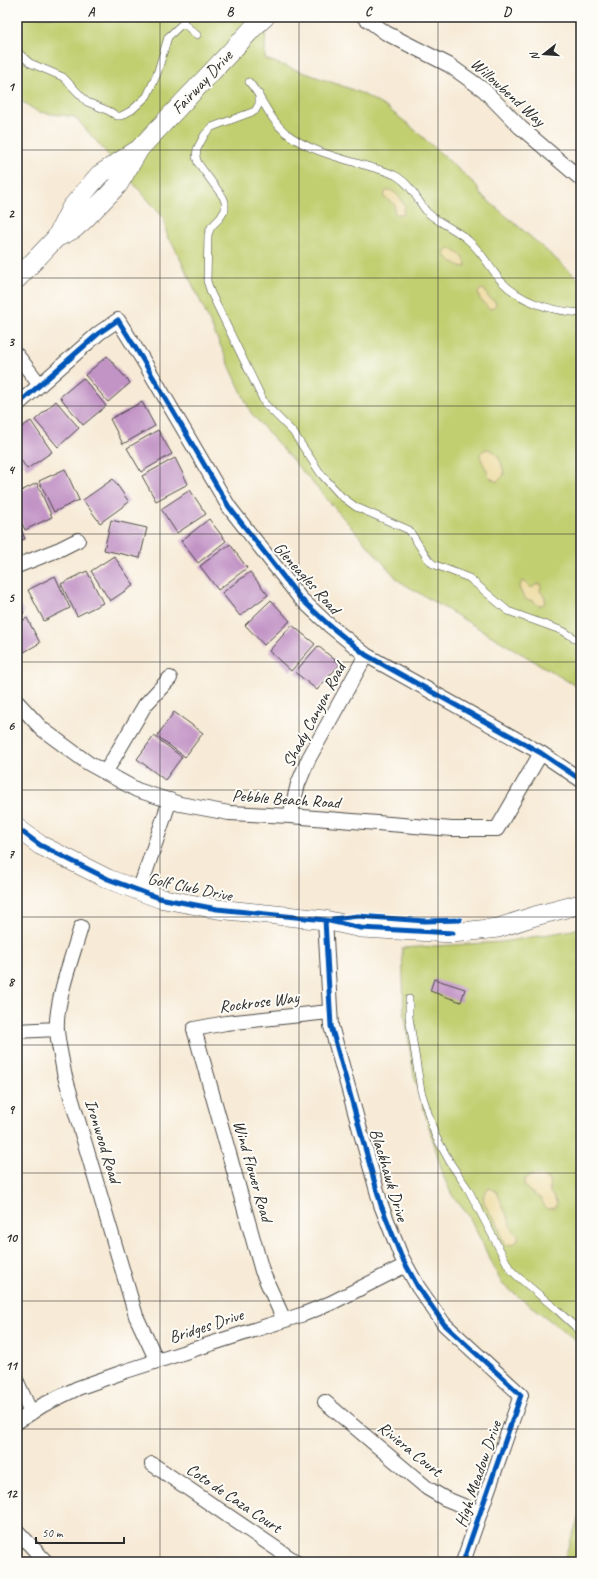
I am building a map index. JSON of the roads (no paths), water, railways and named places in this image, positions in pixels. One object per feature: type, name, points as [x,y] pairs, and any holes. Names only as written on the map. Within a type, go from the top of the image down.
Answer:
[{"type":"street","name":"Fairway Drive","points":[[56,238],[74,229],[118,185],[140,148],[265,17]]},
{"type":"street","name":"Willowbend Way","points":[[364,17],[386,33],[449,65],[484,90],[520,127],[581,178]]},
{"type":"street","name":"Fairway Drive","points":[[17,279],[56,238],[71,208],[99,175],[140,148]]},
{"type":"street","points":[[79,199],[92,211]]},
{"type":"street","name":"Gleneagles Road","points":[[40,385],[99,334],[118,320],[229,507],[300,598],[329,625],[366,655],[542,753],[581,780]]},
{"type":"street","points":[[17,355],[40,385],[17,405]]},
{"type":"street","points":[[17,566],[60,549],[78,540]]},
{"type":"street","name":"Shady Canyon Road","points":[[290,816],[298,784],[309,758],[366,655]]},
{"type":"street","points":[[105,773],[145,705],[170,678]]},
{"type":"street","name":"Pebble Beach Road","points":[[17,702],[42,729],[59,743],[88,763],[137,790],[170,800],[229,814],[290,816],[452,829],[497,829],[542,753]]},
{"type":"street","points":[[139,890],[170,800]]},
{"type":"street","name":"Golf Club Drive","points":[[17,828],[40,845],[108,879],[159,898],[217,909],[325,920],[361,928],[453,933],[498,928],[525,918],[581,904]]},
{"type":"street","name":"Blackhawk Drive","points":[[325,920],[329,1012],[331,1026],[381,1205],[401,1256],[418,1287],[444,1324],[521,1395]]},
{"type":"street","name":"Ironwood Road","points":[[81,927],[61,999],[57,1029],[64,1073],[136,1316],[157,1361]]},
{"type":"street","name":"Rockrose Way","points":[[194,1029],[226,1023],[329,1012]]},
{"type":"street","points":[[17,1030],[57,1029]]},
{"type":"street","name":"Wind Flower Road","points":[[194,1029],[262,1271],[284,1320]]},
{"type":"street","name":"Bridges Drive","points":[[17,1422],[43,1405],[78,1388],[331,1303],[406,1265]]},
{"type":"street","points":[[17,1382],[31,1413]]},
{"type":"street","name":"High Meadow Drive","points":[[463,1562],[521,1395]]},
{"type":"street","name":"Riviera Court","points":[[325,1402],[427,1488],[444,1498],[480,1513]]},
{"type":"street","name":"Coto de Caza Court","points":[[152,1464],[296,1562]]},
{"type":"street","points":[[17,1531],[46,1562]]},
{"type":"lane","points":[[17,49],[20,54],[30,63],[63,77],[88,102],[117,116],[122,116],[132,110],[147,96],[157,74],[168,37],[184,20],[197,35]]},
{"type":"lane","points":[[249,82],[259,94],[267,111],[285,132],[294,138],[317,150],[384,171],[403,181],[411,189],[429,214],[468,240],[502,282],[523,298],[541,306],[581,313]]},
{"type":"lane","points":[[259,94],[259,104],[255,111],[209,130],[201,140],[196,153],[198,163],[224,197],[225,202],[225,210],[220,218],[210,227],[208,235],[208,287],[244,359],[260,395],[268,408],[293,432],[321,474],[341,496],[363,510],[409,530],[428,559],[434,564],[469,578],[508,611],[563,631],[581,642]]},
{"type":"lane","points":[[409,999],[409,1017],[421,1092],[438,1141],[468,1189],[510,1269],[572,1322],[581,1332]]}]
